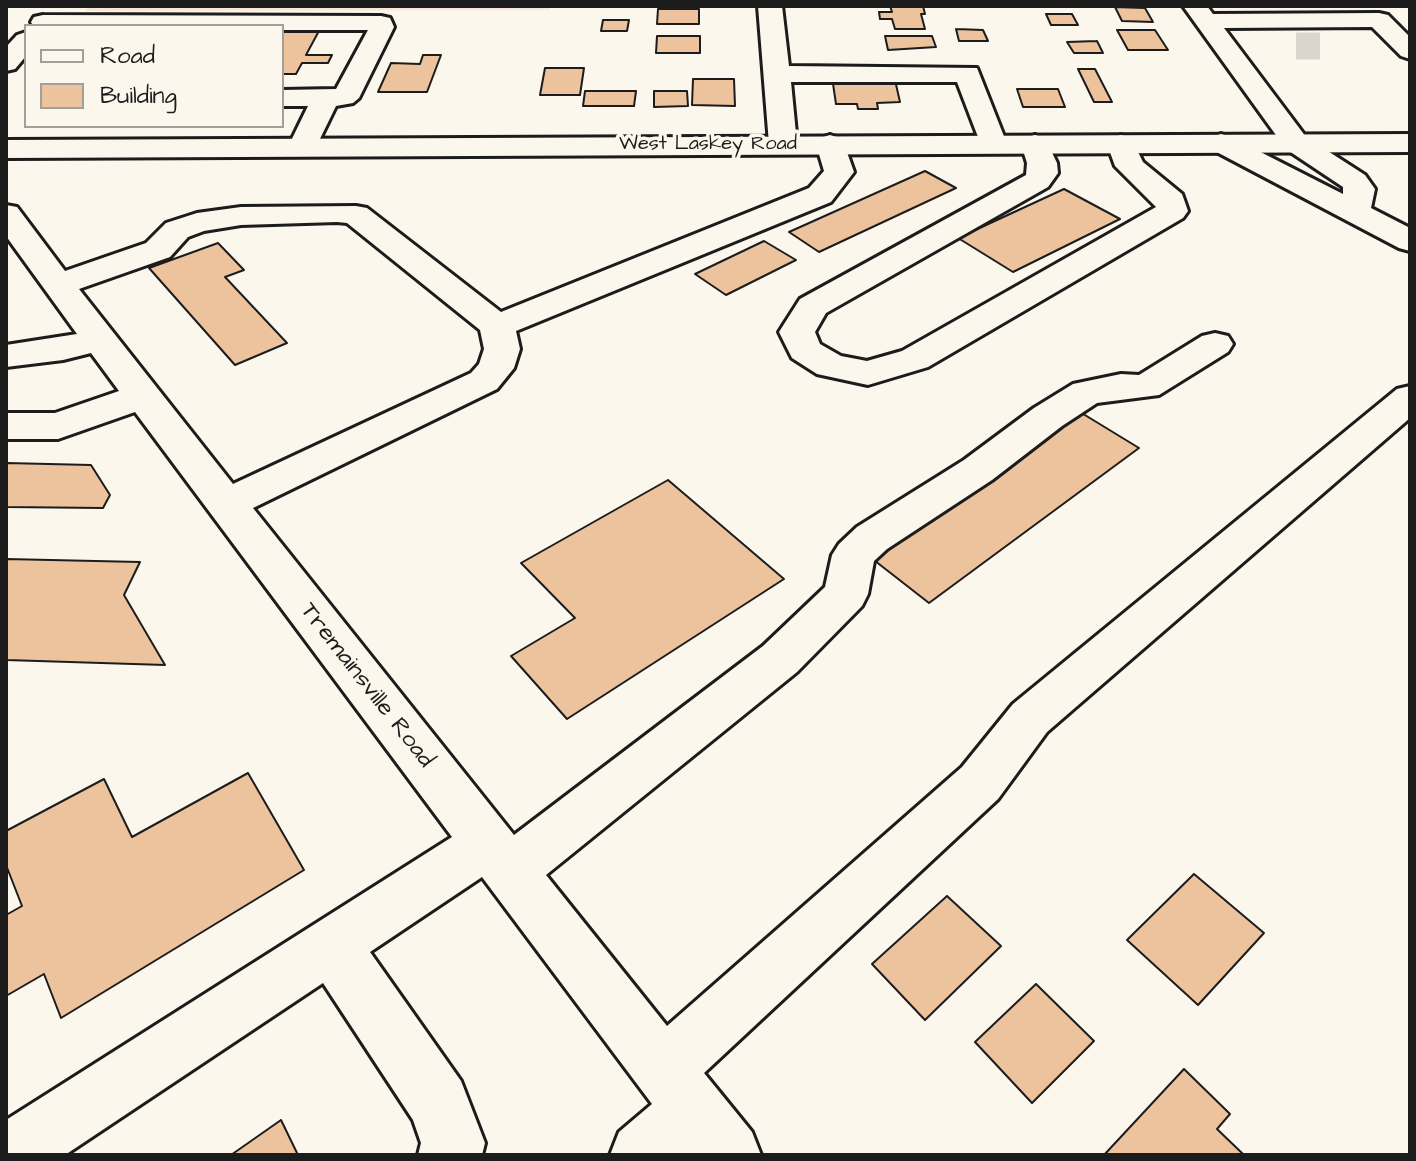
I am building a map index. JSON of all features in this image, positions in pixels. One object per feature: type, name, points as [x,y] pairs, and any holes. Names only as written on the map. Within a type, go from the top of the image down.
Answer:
[{"type":"street","points":[[770,6],[783,144]]},
{"type":"street","points":[[1201,13],[1379,20],[1398,40]]},
{"type":"street","points":[[1201,13],[1296,143],[1354,181],[1360,189],[1354,212]]},
{"type":"street","points":[[133,24],[381,23],[382,27],[349,92],[343,97],[284,98]]},
{"type":"street","points":[[6,63],[24,42]]},
{"type":"street","points":[[1225,46],[1253,46]]},
{"type":"street","points":[[776,74],[968,74],[993,144]]},
{"type":"street","points":[[302,147],[326,98]]},
{"type":"street","points":[[1221,143],[1410,241]]},
{"type":"street","name":"West Laskey Road","points":[[6,149],[1410,143]]},
{"type":"street","points":[[497,326],[820,195],[839,172],[830,144]]},
{"type":"street","points":[[1035,144],[1043,173],[1037,181],[812,306],[797,332],[805,350],[830,366],[868,373],[915,359],[1172,211],[1171,201],[1130,166],[1121,144]]},
{"type":"street","points":[[58,285],[158,250],[177,230],[197,222],[241,216],[337,213],[356,215],[497,326],[502,349],[496,368],[484,381],[226,504]]},
{"type":"street","name":"Tremainsville Road","points":[[13,236],[58,285],[695,1111]]},
{"type":"street","points":[[6,356],[63,349],[99,339]]},
{"type":"street","points":[[9,1155],[331,945],[499,857],[780,659],[846,594],[854,555],[872,538],[978,470],[1048,417],[1086,393],[1121,386],[1146,387],[1215,344]]},
{"type":"street","points":[[6,426],[58,426],[143,396]]},
{"type":"street","points":[[642,1155],[695,1111],[980,783],[1030,718],[1410,398]]},
{"type":"street","points":[[331,945],[439,1103],[453,1143],[450,1155]]},
{"type":"shaded area","points":[[89,6],[550,6],[549,10],[85,11]]},
{"type":"building","points":[[890,6],[923,6],[925,14],[921,14],[925,29],[895,29],[892,19],[880,19],[879,12],[892,12]]},
{"type":"building","points":[[1115,7],[1145,8],[1153,22],[1122,21]]},
{"type":"building","points":[[658,9],[699,9],[699,24],[657,24]]},
{"type":"building","points":[[1046,14],[1072,14],[1078,25],[1051,25]]},
{"type":"building","points":[[603,20],[629,20],[627,31],[601,31]]},
{"type":"building","points":[[284,29],[320,29],[306,55],[332,55],[328,63],[302,63],[296,74],[284,74]]},
{"type":"building","points":[[956,29],[983,30],[988,41],[959,41]]},
{"type":"building","points":[[1117,30],[1155,30],[1168,50],[1128,50]]},
{"type":"building","points":[[657,36],[700,36],[700,53],[656,53]]},
{"type":"building","points":[[885,36],[932,36],[936,47],[888,50]]},
{"type":"building","points":[[1097,41],[1103,53],[1074,53],[1067,42]]},
{"type":"building","points":[[423,55],[441,55],[427,92],[378,92],[391,63],[420,64]]},
{"type":"building","points":[[545,68],[584,68],[580,95],[540,95]]},
{"type":"building","points":[[1078,69],[1095,69],[1112,102],[1094,102]]},
{"type":"building","points":[[832,77],[895,80],[900,102],[877,103],[878,109],[858,109],[857,104],[836,104]]},
{"type":"building","points":[[693,79],[734,79],[735,106],[692,105]]},
{"type":"building","points":[[1017,89],[1058,89],[1065,107],[1023,107]]},
{"type":"building","points":[[585,91],[636,91],[634,106],[583,106]]},
{"type":"building","points":[[654,91],[687,91],[688,106],[654,107]]},
{"type":"building","points":[[925,171],[956,188],[819,252],[789,232]]},
{"type":"building","points":[[1064,189],[1120,219],[1013,272],[958,238]]},
{"type":"building","points":[[764,241],[796,260],[726,295],[695,274]]},
{"type":"building","points":[[218,243],[244,270],[225,277],[287,343],[235,365],[149,268]]},
{"type":"building","points":[[1080,412],[1139,448],[929,603],[870,557]]},
{"type":"building","points":[[6,463],[91,465],[110,495],[103,508],[6,507]]},
{"type":"building","points":[[668,480],[784,579],[567,719],[511,656],[575,618],[521,563]]},
{"type":"building","points":[[6,559],[140,562],[124,595],[165,665],[6,660]]},
{"type":"building","points":[[248,773],[304,870],[61,1018],[44,974],[6,996],[6,915],[22,906],[6,865],[6,831],[104,779],[132,837]]},
{"type":"building","points":[[1194,874],[1264,933],[1198,1005],[1127,940]]},
{"type":"building","points":[[947,896],[1001,946],[925,1020],[872,964]]},
{"type":"building","points":[[1036,984],[1094,1041],[1032,1103],[975,1042]]},
{"type":"building","points":[[1184,1069],[1230,1114],[1217,1129],[1244,1155],[1104,1155]]},
{"type":"building","points":[[281,1120],[298,1155],[231,1155]]},
{"type":"tunnel","points":[[1296,46],[1320,46]]}]
